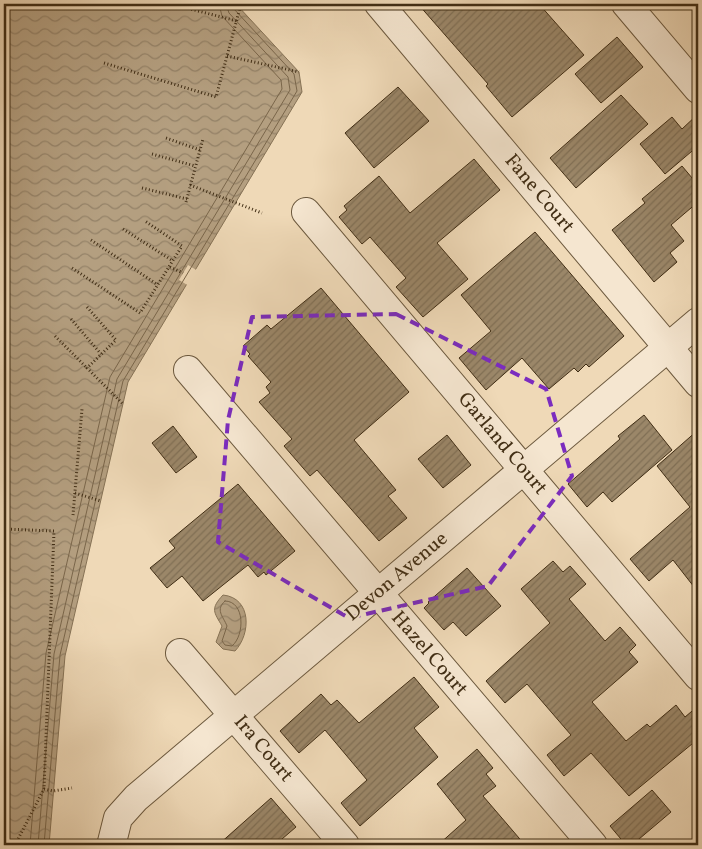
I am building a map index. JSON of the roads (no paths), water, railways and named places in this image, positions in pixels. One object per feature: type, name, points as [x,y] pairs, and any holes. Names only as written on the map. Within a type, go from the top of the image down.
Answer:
[{"type":"street","name":"Fane Court","points":[[379,4],[698,383]]},
{"type":"street","points":[[626,4],[698,89]]},
{"type":"street","name":"Garland Court","points":[[306,212],[698,676]]},
{"type":"street","name":"Devon Avenue","points":[[113,844],[118,818],[136,798],[698,322]]},
{"type":"street","name":"Hazel Court","points":[[188,370],[377,594],[593,845]]},
{"type":"street","name":"Ira Court","points":[[180,652],[345,845]]},
{"type":"water","points":[[4,4],[236,4],[299,72],[302,92],[128,382],[65,656],[49,845],[4,845]]},
{"type":"water","points":[[223,595],[239,603],[244,610],[246,618],[244,636],[235,651],[223,649],[216,642],[222,626],[215,614],[215,607]]}]
